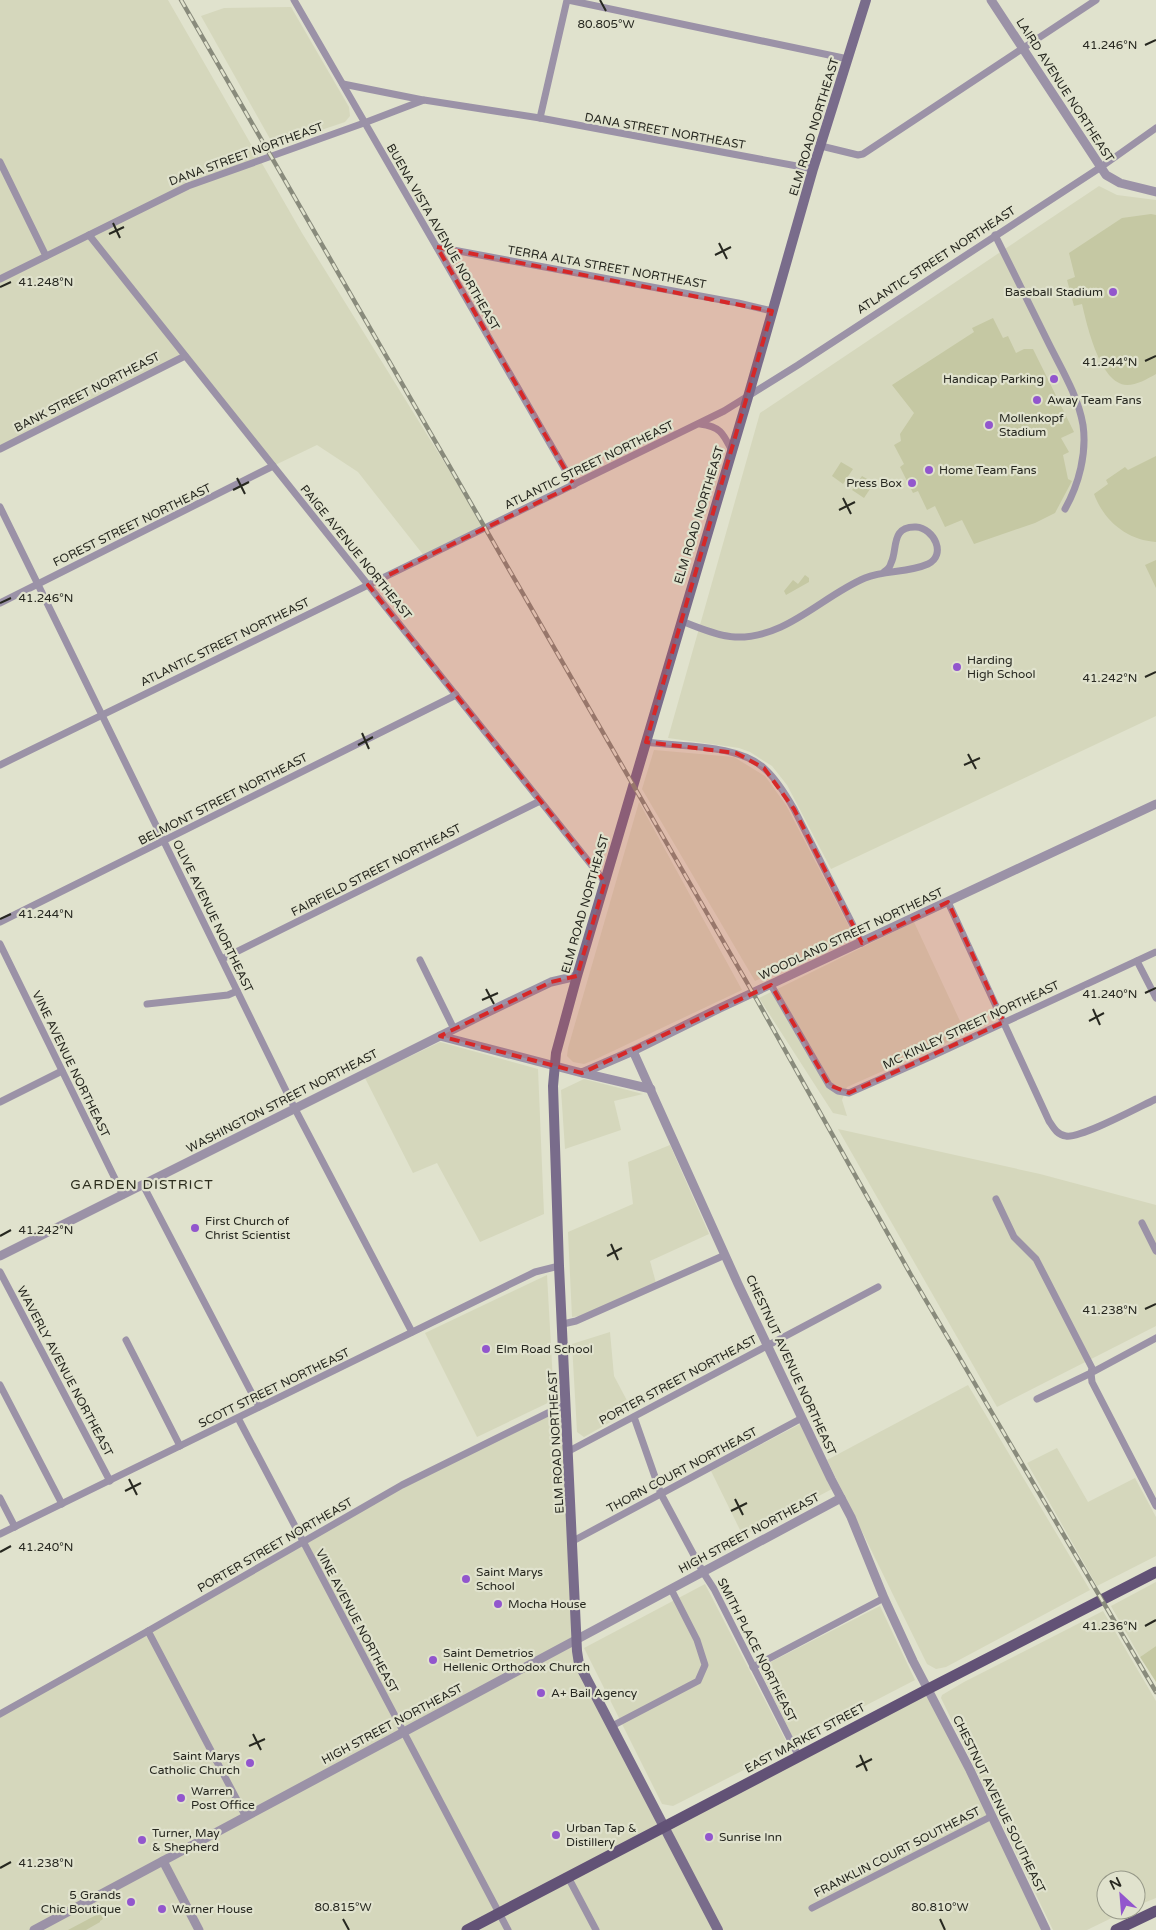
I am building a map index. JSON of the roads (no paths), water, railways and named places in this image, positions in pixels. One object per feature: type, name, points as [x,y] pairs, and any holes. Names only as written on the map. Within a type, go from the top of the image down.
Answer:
[{"type":"main road","name":"ELM ROAD NORTHEAST","points":[[718,1930],[579,1664],[559,1266],[554,1066],[577,976],[748,397],[813,168],[866,0]]},
{"type":"main road","name":"EAST MARKET STREET","points":[[467,1930],[1156,1572]]},
{"type":"main road","points":[[1116,1930],[1156,1911]]},
{"type":"street","name":"BUENA VISTA AVENUE NORTHEAST","points":[[294,0],[574,485]]},
{"type":"street","points":[[540,118],[567,0],[848,59]]},
{"type":"street","name":"LAIRD AVENUE NORTHEAST","points":[[990,0],[1106,175],[1114,180],[1156,192]]},
{"type":"street","points":[[821,146],[858,155],[863,154],[1096,0]]},
{"type":"street","name":"DANA STREET NORTHEAST","points":[[343,84],[813,168]]},
{"type":"street","name":"DANA STREET NORTHEAST","points":[[0,279],[188,186],[424,100]]},
{"type":"street","name":"ATLANTIC STREET NORTHEAST","points":[[0,765],[700,424],[748,397],[1101,167],[1156,128]]},
{"type":"street","points":[[0,162],[46,256]]},
{"type":"street","name":"PAIGE AVENUE NORTHEAST","points":[[89,235],[605,882]]},
{"type":"street","points":[[995,235],[1070,386],[1081,416],[1084,431],[1081,466],[1073,493],[1065,509]]},
{"type":"street","name":"TERRA ALTA STREET NORTHEAST","points":[[437,247],[772,311]]},
{"type":"street","name":"BANK STREET NORTHEAST","points":[[0,449],[185,356]]},
{"type":"street","points":[[700,424],[718,428],[724,434],[732,451]]},
{"type":"street","name":"FOREST STREET NORTHEAST","points":[[0,603],[273,466]]},
{"type":"street","name":"OLIVE AVENUE NORTHEAST","points":[[0,507],[295,1109],[412,1332]]},
{"type":"street","points":[[681,621],[733,637],[760,634],[787,625],[850,586],[884,572],[916,568],[932,562],[937,554],[935,538],[923,528],[906,528],[896,539],[891,565],[884,572]]},
{"type":"street","name":"BELMONT STREET NORTHEAST","points":[[0,922],[456,695]]},
{"type":"street","points":[[646,742],[736,753],[764,768],[782,789],[794,809],[862,943]]},
{"type":"street","name":"FAIRFIELD STREET NORTHEAST","points":[[222,959],[540,800]]},
{"type":"street","name":"WOODLAND STREET NORTHEAST","points":[[582,1073],[633,1051],[1156,804]]},
{"type":"street","points":[[948,902],[1049,1121],[1055,1130],[1063,1136],[1078,1135],[1156,1099]]},
{"type":"street","name":"VINE AVENUE NORTHEAST","points":[[0,944],[122,1195]]},
{"type":"street","name":"MC KINLEY STREET NORTHEAST","points":[[771,985],[830,1084],[838,1091],[850,1092],[1156,952]]},
{"type":"street","points":[[420,960],[454,1029]]},
{"type":"street","points":[[1137,961],[1156,998]]},
{"type":"street","name":"WASHINGTON STREET NORTHEAST","points":[[0,1256],[454,1029],[551,982],[577,976]]},
{"type":"street","points":[[147,1004],[228,995],[237,991]]},
{"type":"street","points":[[440,1036],[651,1089]]},
{"type":"street","name":"CHESTNUT AVENUE NORTHEAST","points":[[633,1051],[725,1255],[851,1517],[884,1598],[928,1689]]},
{"type":"street","points":[[0,1102],[62,1072]]},
{"type":"street","points":[[142,1185],[259,1408]]},
{"type":"street","points":[[996,1200],[1014,1237],[1036,1259],[1092,1368],[1092,1382],[1156,1506]]},
{"type":"street","points":[[1142,1223],[1156,1251]]},
{"type":"street","points":[[562,1324],[576,1321],[725,1255]]},
{"type":"street","name":"SCOTT STREET NORTHEAST","points":[[0,1534],[536,1272],[559,1266]]},
{"type":"street","name":"WAVERLY AVENUE NORTHEAST","points":[[0,1272],[110,1480]]},
{"type":"street","name":"PORTER STREET NORTHEAST","points":[[569,1451],[878,1287]]},
{"type":"street","points":[[1037,1399],[1092,1373],[1156,1338]]},
{"type":"street","points":[[126,1340],[180,1446]]},
{"type":"street","points":[[0,1385],[62,1504]]},
{"type":"street","name":"PORTER STREET NORTHEAST","points":[[0,1714],[402,1485],[566,1404]]},
{"type":"street","name":"VINE AVENUE NORTHEAST","points":[[238,1418],[508,1930]]},
{"type":"street","name":"SMITH PLACE NORTHEAST","points":[[634,1418],[661,1494],[714,1589],[799,1757]]},
{"type":"street","name":"THORN COURT NORTHEAST","points":[[573,1541],[802,1418]]},
{"type":"street","points":[[0,1498],[15,1527]]},
{"type":"street","name":"HIGH STREET NORTHEAST","points":[[34,1930],[841,1498]]},
{"type":"street","points":[[612,1726],[698,1681],[706,1665],[697,1640],[671,1589]]},
{"type":"street","points":[[753,1667],[884,1598]]},
{"type":"street","points":[[148,1631],[246,1817]]},
{"type":"street","name":"CHESTNUT AVENUE SOUTHEAST","points":[[928,1689],[992,1816],[1046,1930]]},
{"type":"street","name":"FRANKLIN COURT SOUTHEAST","points":[[812,1908],[992,1816]]},
{"type":"street","points":[[163,1861],[200,1930]]},
{"type":"street","points":[[568,1877],[596,1930]]},
{"type":"railway","points":[[181,0],[753,993],[911,1275],[1156,1692]]},
{"type":"place","name":"Baseball Stadium","points":[[1113,292]]},
{"type":"place","name":"Handicap Parking","points":[[1054,379]]},
{"type":"place","name":"Away Team Fans","points":[[1037,400]]},
{"type":"place","name":"Mollenkopf Stadium","points":[[989,425]]},
{"type":"place","name":"Home Team Fans","points":[[929,470]]},
{"type":"place","name":"Press Box","points":[[912,483]]},
{"type":"place","name":"Harding High School","points":[[957,667]]},
{"type":"place","name":"First Church of Christ Scientist","points":[[195,1228]]},
{"type":"place","name":"Elm Road School","points":[[486,1349]]},
{"type":"place","name":"Saint Marys School","points":[[466,1579]]},
{"type":"place","name":"Mocha House","points":[[498,1604]]},
{"type":"place","name":"Saint Demetrios Hellenic Orthodox Church","points":[[433,1660]]},
{"type":"place","name":"A+ Bail Agency","points":[[541,1693]]},
{"type":"place","name":"Saint Marys Catholic Church","points":[[250,1763]]},
{"type":"place","name":"Warren Post Office","points":[[181,1798]]},
{"type":"place","name":"Urban Tap & Distillery","points":[[556,1835]]},
{"type":"place","name":"Sunrise Inn","points":[[709,1837]]},
{"type":"place","name":"Turner, May & Shepherd","points":[[142,1840]]},
{"type":"place","name":"5 Grands Chic Boutique","points":[[131,1902]]},
{"type":"place","name":"Warner House","points":[[162,1909]]},
{"type":"district","name":"GARDEN DISTRICT","points":[[142,1184]]}]
